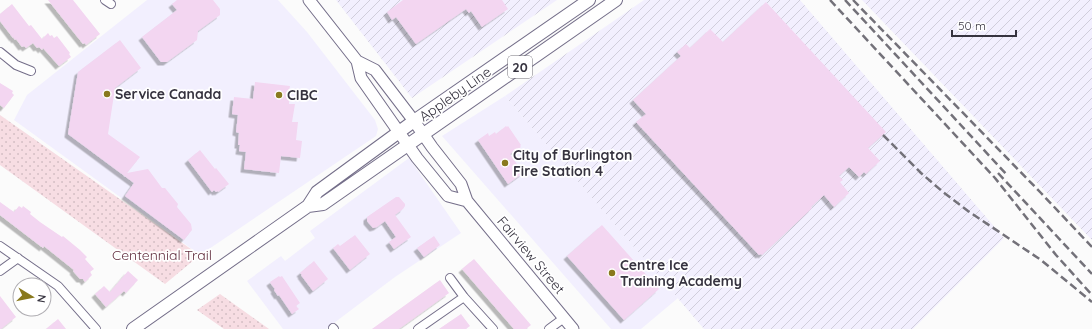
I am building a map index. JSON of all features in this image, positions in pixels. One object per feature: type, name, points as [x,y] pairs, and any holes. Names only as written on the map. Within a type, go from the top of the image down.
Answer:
[{"type":"main road","name":"Appleby Line","points":[[133,329],[308,206],[317,192],[414,121],[589,0]]},
{"type":"main road","name":"Appleby Line","points":[[308,206],[323,204],[616,0]]},
{"type":"street","name":"Fairview Street","points":[[309,0],[357,61],[361,78],[417,158],[448,196],[467,201]]},
{"type":"street","points":[[0,52],[16,65],[31,71]]},
{"type":"street","name":"Fairview Street","points":[[357,61],[375,70],[461,184],[467,201],[573,329]]},
{"type":"street","points":[[0,246],[58,286],[96,329]]},
{"type":"street","points":[[0,271],[18,258]]},
{"type":"street","points":[[450,278],[493,329]]},
{"type":"street","points":[[418,329],[464,296]]},
{"type":"street","points":[[550,329],[564,318]]},
{"type":"shaded area","points":[[147,0],[278,0],[307,32],[375,120],[378,129],[376,136],[200,255],[14,120],[27,95]]},
{"type":"shaded area","points":[[336,0],[557,0],[412,98]]},
{"type":"shaded area","points":[[644,0],[800,0],[1004,238],[913,329],[704,329],[505,96]]},
{"type":"shaded area","points":[[862,0],[1092,0],[1092,240]]},
{"type":"shaded area","points":[[505,96],[678,298],[641,329],[611,329],[442,136]]},
{"type":"shaded area","points":[[409,158],[461,233],[395,277],[326,329],[283,329],[247,281],[281,256],[285,261],[315,238],[310,231]]},
{"type":"green space","name":"Centennial Trail","points":[[0,115],[200,255],[165,284],[0,165]]},
{"type":"green space","name":"Centennial Trail","points":[[220,294],[269,329],[224,329],[197,310]]},
{"type":"building","points":[[48,0],[73,0],[100,34],[86,45],[85,43],[83,44]]},
{"type":"building","points":[[177,0],[213,0],[220,9],[220,15],[198,31],[197,40],[167,62],[161,62],[142,37],[177,10],[172,4]]},
{"type":"building","points":[[403,0],[502,0],[508,9],[482,27],[471,11],[469,13],[466,9],[416,44],[396,17],[392,20],[387,12]]},
{"type":"building","points":[[766,2],[886,132],[868,148],[880,161],[866,174],[864,172],[859,177],[849,167],[839,176],[843,180],[840,182],[849,193],[834,207],[824,195],[762,255],[759,255],[636,122],[646,114],[633,100],[681,56],[677,52],[686,44],[690,48],[710,29],[723,42]]},
{"type":"building","points":[[12,4],[29,26],[31,25],[42,39],[48,33],[54,38],[57,36],[70,53],[69,54],[71,57],[59,66],[43,48],[42,50],[39,47],[37,48],[33,43],[26,48],[24,46],[22,47],[0,21],[0,14]]},
{"type":"building","points":[[120,40],[141,68],[115,88],[108,134],[140,157],[127,173],[148,169],[162,188],[165,188],[178,204],[177,207],[191,224],[192,230],[184,240],[125,196],[134,183],[68,134],[78,72]]},
{"type":"building","points":[[255,82],[290,86],[289,104],[295,104],[292,122],[298,122],[296,140],[302,141],[300,158],[281,156],[279,173],[244,169],[246,152],[239,151],[239,133],[236,132],[238,115],[232,114],[234,97],[253,99]]},
{"type":"building","points":[[0,83],[13,91],[12,93],[14,95],[4,108],[0,105]]},
{"type":"building","name":"City of Burlington Fire Station 4","points":[[508,126],[521,145],[521,147],[510,154],[523,173],[508,184],[478,140],[488,133],[489,136],[495,132],[496,134]]},
{"type":"building","points":[[200,150],[229,184],[218,192],[214,190],[212,192],[188,160]]},
{"type":"building","points":[[396,197],[399,197],[405,206],[395,215],[411,237],[394,249],[389,242],[396,237],[385,221],[373,228],[367,221],[367,217]]},
{"type":"building","points":[[0,202],[14,212],[19,206],[22,208],[23,206],[40,222],[62,237],[63,236],[87,257],[85,259],[94,269],[90,272],[92,275],[85,282],[83,279],[80,279],[73,271],[74,270],[44,246],[43,248],[0,215]]},
{"type":"building","points":[[602,225],[659,289],[624,320],[567,256]]},
{"type":"building","points":[[355,235],[370,254],[350,270],[333,248],[338,244],[340,246]]},
{"type":"building","points":[[434,236],[440,245],[424,257],[417,248]]},
{"type":"building","points":[[474,259],[531,325],[526,329],[514,329],[462,269]]},
{"type":"building","points":[[314,261],[328,279],[313,291],[300,273]]},
{"type":"building","points":[[128,271],[138,280],[126,293],[124,291],[106,307],[95,294],[104,286],[110,292]]},
{"type":"building","points":[[279,276],[282,276],[300,303],[296,306],[299,309],[292,314],[279,295],[278,296],[270,282]]},
{"type":"building","points":[[440,280],[449,293],[413,319],[399,329],[372,329]]},
{"type":"building","points":[[0,296],[12,312],[12,317],[16,317],[0,329]]},
{"type":"building","points":[[461,314],[470,326],[466,329],[439,329]]},
{"type":"building","points":[[58,319],[66,329],[46,329]]},
{"type":"railway","points":[[830,0],[995,178],[1056,255],[1092,295]]},
{"type":"railway","points":[[845,0],[1008,176]]},
{"type":"railway","points":[[853,0],[1092,247]]},
{"type":"railway","points":[[883,135],[921,173],[943,192],[968,211],[1041,260],[1092,302]]},
{"type":"railway","points":[[998,173],[1092,274]]},
{"type":"place","name":"Service Canada","points":[[107,94]]},
{"type":"place","name":"CIBC","points":[[279,95]]},
{"type":"place","name":"City of Burlington Fire Station 4","points":[[505,163]]},
{"type":"place","name":"Centre Ice Training Academy","points":[[612,273]]}]
